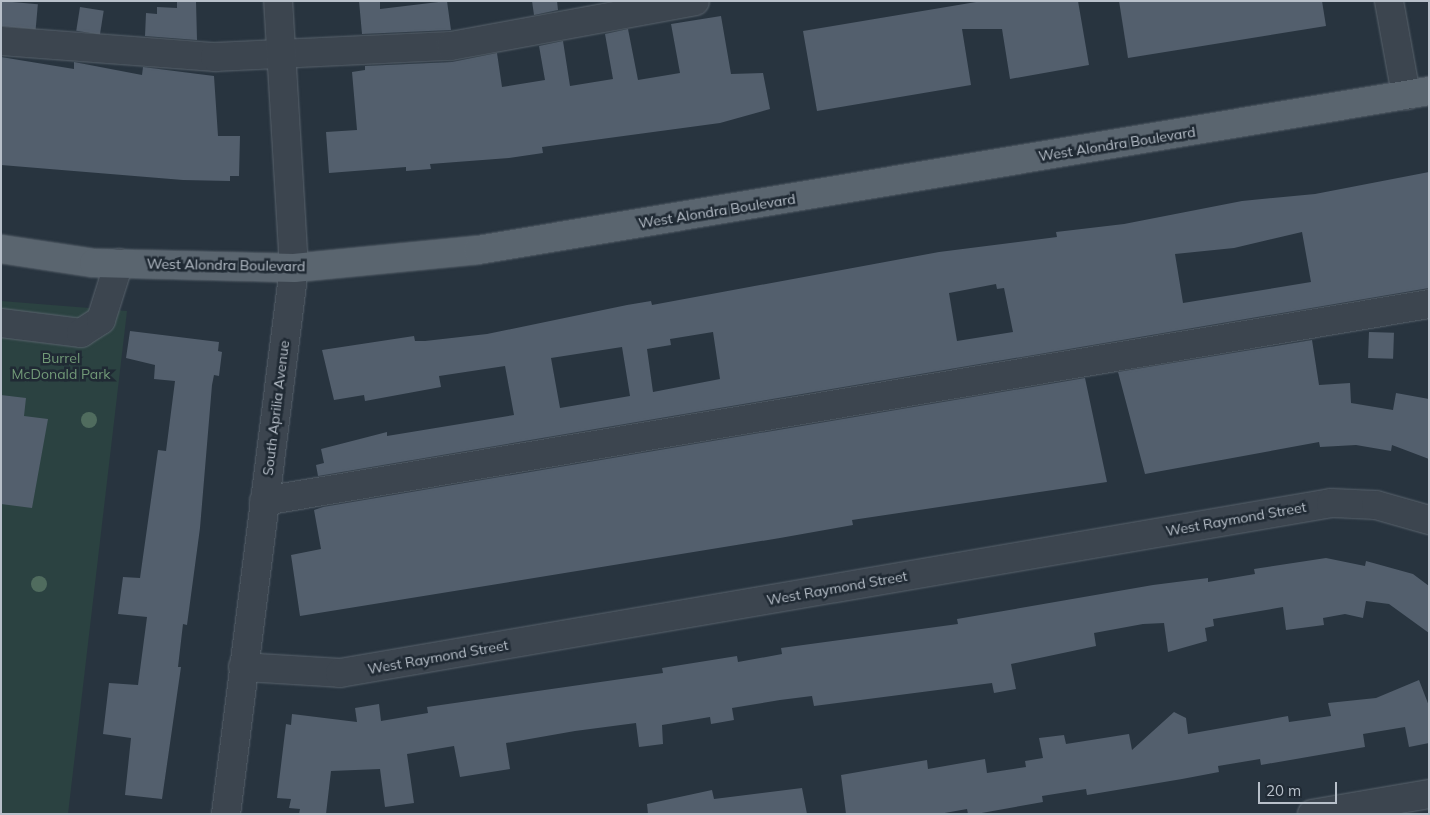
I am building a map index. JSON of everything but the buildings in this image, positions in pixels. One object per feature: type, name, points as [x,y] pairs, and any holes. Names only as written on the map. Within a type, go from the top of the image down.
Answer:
[{"type":"main road","name":"West Alondra Boulevard","points":[[1,249],[119,263],[294,268],[478,250],[1417,93]]},
{"type":"street","name":"South Aprilia Avenue","points":[[226,814],[294,268],[278,1]]},
{"type":"street","points":[[1,40],[215,57],[451,46],[695,1]]},
{"type":"street","points":[[1389,1],[1417,93]]},
{"type":"street","points":[[1,322],[82,333],[101,320],[119,263]]},
{"type":"street","points":[[264,501],[1429,304]]},
{"type":"street","name":"West Raymond Street","points":[[243,667],[340,674],[1330,503],[1376,505],[1429,520]]},
{"type":"street","points":[[1312,814],[1429,794]]},
{"type":"green space","name":"Burrel McDonald Park","points":[[1,301],[127,311],[68,814],[1,814]]}]
